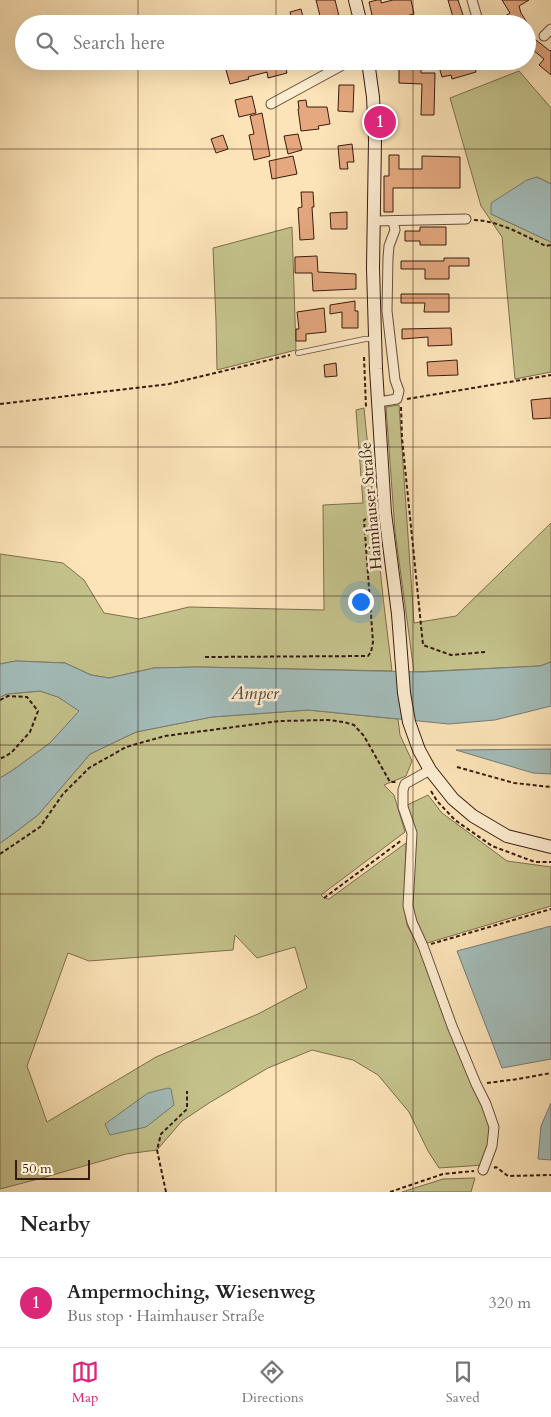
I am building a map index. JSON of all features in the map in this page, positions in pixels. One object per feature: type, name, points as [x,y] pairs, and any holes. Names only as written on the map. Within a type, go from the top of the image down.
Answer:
[{"type":"main road","points":[[355,0],[359,15]]},
{"type":"main road","name":"Haimhauser Straße","points":[[369,70],[373,97],[375,140],[373,268],[378,402],[385,512],[398,614],[404,693],[409,722],[419,750],[430,770],[453,799],[473,816],[508,836],[551,848]]},
{"type":"street","points":[[472,0],[477,15]]},
{"type":"street","points":[[544,36],[551,29]]},
{"type":"street","points":[[271,104],[333,70]]},
{"type":"street","points":[[374,221],[466,219]]},
{"type":"street","points":[[378,402],[402,399],[395,380],[388,327],[388,258],[389,246],[395,230],[393,221]]},
{"type":"street","points":[[430,770],[406,784],[404,790],[403,807],[412,833],[408,906],[412,922],[423,946],[452,1026],[494,1127],[492,1146],[483,1170]]},
{"type":"lane","points":[[298,353],[375,338]]},
{"type":"path","points":[[466,219],[501,224],[546,246],[551,245]]},
{"type":"path","points":[[0,404],[169,384],[298,353]]},
{"type":"path","points":[[485,652],[451,655],[423,645],[400,402],[402,399],[551,374]]},
{"type":"path","points":[[205,657],[368,656],[373,642],[364,520],[376,513],[385,512]]},
{"type":"path","points":[[0,700],[8,696],[27,697],[38,711],[30,732],[11,753],[0,759]]},
{"type":"path","points":[[0,854],[40,828],[63,794],[89,768],[126,747],[165,736],[280,721],[328,720],[344,722],[354,724],[364,736],[390,782],[406,784]]},
{"type":"path","points":[[456,766],[514,783],[551,787]]},
{"type":"path","points":[[324,898],[412,833]]},
{"type":"path","points":[[423,946],[551,909]]},
{"type":"path","points":[[476,1084],[518,1080],[551,1073]]},
{"type":"path","points":[[166,1192],[157,1150],[161,1134],[187,1110],[187,1092]]},
{"type":"path","points":[[390,1192],[443,1174],[496,1167],[508,1176],[551,1175]]},
{"type":"shaded area","points":[[519,71],[551,108],[551,184],[537,177],[491,214],[551,242],[551,372],[515,379],[502,237],[481,206],[450,98]]},
{"type":"shaded area","points":[[292,227],[296,350],[217,370],[213,248]]},
{"type":"shaded area","points":[[399,405],[414,623],[456,616],[551,523],[551,662],[540,666],[414,672],[395,531],[386,407]]},
{"type":"shaded area","points":[[364,408],[392,671],[198,667],[154,668],[109,678],[91,675],[65,663],[16,661],[0,664],[0,554],[63,563],[84,580],[104,613],[139,619],[189,607],[324,610],[323,505],[363,503],[356,410]]},
{"type":"shaded area","points":[[40,691],[58,697],[80,711],[50,743],[0,778],[0,697],[7,694]]},
{"type":"shaded area","points":[[308,710],[398,719],[400,735],[412,761],[406,776],[384,785],[394,795],[405,832],[321,895],[329,899],[406,843],[404,905],[407,925],[419,948],[485,1107],[490,1127],[488,1149],[483,1165],[439,1168],[428,1151],[409,1112],[378,1075],[353,1060],[312,1050],[268,1068],[209,1103],[182,1121],[157,1150],[126,1154],[0,1189],[0,843],[38,815],[90,754],[136,732],[212,717]],"holes":[[[235,935],[257,958],[295,947],[307,988],[258,1014],[156,1057],[47,1122],[27,1066],[68,953],[89,961],[233,950]]]},
{"type":"shaded area","points":[[428,795],[442,813],[507,861],[551,867],[551,906],[424,944],[409,899],[414,829],[403,807]]},
{"type":"shaded area","points":[[475,1178],[471,1192],[402,1192],[443,1179]]},
{"type":"water","points":[[537,177],[551,184],[551,242],[491,214],[491,203],[527,180]]},
{"type":"water","name":"Amper","points":[[16,661],[65,663],[91,675],[109,678],[154,668],[198,667],[422,672],[540,666],[551,662],[551,706],[495,720],[449,724],[308,710],[212,717],[136,732],[90,754],[38,815],[0,843],[0,778],[50,743],[79,711],[58,697],[40,691],[7,694],[0,697],[0,664]]},
{"type":"water","points":[[551,749],[551,774],[533,773],[456,750]]},
{"type":"water","points":[[551,926],[551,1059],[502,1068],[457,951]]},
{"type":"water","points":[[171,1089],[174,1105],[146,1127],[110,1135],[105,1124],[148,1093]]},
{"type":"water","points":[[551,1103],[551,1160],[538,1159],[541,1126]]},
{"type":"building","points":[[316,0],[335,0],[339,15],[320,15]]},
{"type":"building","points":[[377,0],[381,0],[381,3],[393,0],[411,0],[414,14],[372,15],[369,2]]},
{"type":"building","points":[[448,0],[458,0],[463,15],[452,15]]},
{"type":"building","points":[[502,0],[529,0],[519,6],[522,15],[507,15],[510,13]]},
{"type":"building","points":[[301,9],[303,15],[291,15],[290,12]]},
{"type":"building","points":[[536,40],[551,50],[551,75],[539,65],[544,59],[536,52]]},
{"type":"building","points":[[226,70],[286,70],[287,73],[268,78],[267,72],[230,84]]},
{"type":"building","points":[[399,70],[421,70],[421,73],[435,73],[434,115],[421,115],[422,84],[399,83]]},
{"type":"building","points":[[440,70],[475,70],[476,72],[452,79],[451,75],[442,77]]},
{"type":"building","points":[[339,85],[354,85],[353,112],[338,111]]},
{"type":"building","points":[[252,96],[256,113],[239,117],[235,100]]},
{"type":"building","points":[[306,100],[307,107],[327,107],[330,124],[318,126],[319,129],[301,131],[298,101]]},
{"type":"building","points":[[262,113],[270,156],[254,160],[249,135],[254,134],[250,116]]},
{"type":"building","points":[[298,134],[302,150],[288,154],[284,136]]},
{"type":"building","points":[[223,135],[228,149],[216,153],[211,139]]},
{"type":"building","points":[[352,144],[354,162],[347,162],[348,169],[340,169],[338,146]]},
{"type":"building","points":[[389,155],[399,155],[399,169],[422,169],[422,156],[460,157],[460,188],[393,188],[393,212],[384,212],[384,176],[389,176]]},
{"type":"building","points":[[293,156],[297,174],[272,179],[269,161]]},
{"type":"building","points":[[301,192],[313,192],[314,239],[300,240],[298,208],[302,207]]},
{"type":"building","points":[[347,212],[347,229],[331,229],[330,213]]},
{"type":"building","points":[[420,227],[446,227],[446,245],[420,245],[420,241],[405,241],[405,231],[420,231]]},
{"type":"building","points":[[317,256],[318,272],[356,274],[356,289],[313,291],[312,273],[295,273],[295,257]]},
{"type":"building","points":[[444,258],[469,258],[469,266],[449,266],[449,279],[425,279],[425,269],[401,269],[401,261],[444,261]]},
{"type":"building","points":[[401,294],[449,294],[449,312],[424,312],[425,303],[401,303]]},
{"type":"building","points":[[355,301],[355,311],[358,311],[358,328],[342,328],[342,312],[330,314],[330,305]]},
{"type":"building","points":[[324,308],[326,332],[306,334],[306,341],[296,341],[296,329],[299,329],[297,312]]},
{"type":"building","points":[[451,328],[452,345],[428,346],[428,337],[402,339],[402,329]]},
{"type":"building","points":[[457,360],[458,375],[428,376],[427,362]]},
{"type":"building","points":[[336,363],[337,376],[325,377],[324,365]]},
{"type":"building","points":[[551,398],[551,418],[533,419],[531,400]]},
{"type":"place","name":"Ampermoching, Wiesenweg","points":[[380,122]]}]
